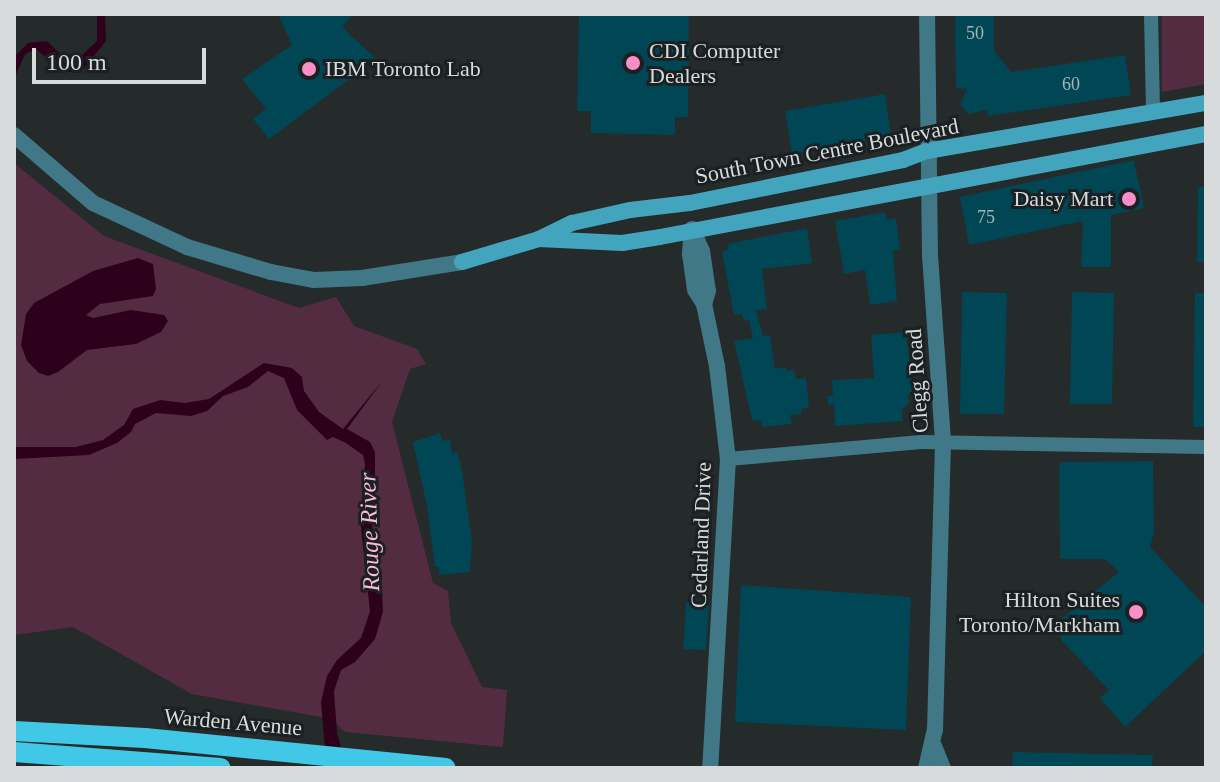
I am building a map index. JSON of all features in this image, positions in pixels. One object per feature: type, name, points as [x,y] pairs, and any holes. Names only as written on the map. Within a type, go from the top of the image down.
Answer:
[{"type":"main road","name":"South Town Centre Boulevard","points":[[462,262],[539,239],[572,223],[690,203],[903,160],[927,151],[1206,103]]},
{"type":"main road","points":[[539,239],[604,243],[660,237],[931,183],[1206,134]]},
{"type":"main road","name":"Cedarland Drive","points":[[690,203],[692,229]]},
{"type":"main road","points":[[598,218],[604,243]]},
{"type":"main road","name":"Warden Avenue","points":[[14,731],[290,751],[446,768]]},
{"type":"main road","points":[[14,752],[220,768]]},
{"type":"street","name":"Clegg Road","points":[[926,768],[934,746],[943,441],[930,256],[927,14]]},
{"type":"street","points":[[1151,14],[1153,110]]},
{"type":"street","points":[[14,135],[93,203],[187,247],[271,272],[314,280],[362,278],[462,262]]},
{"type":"street","name":"Cedarland Drive","points":[[692,229],[690,254],[695,290],[704,304],[717,366],[728,459],[710,768]]},
{"type":"street","points":[[728,459],[943,441],[1206,447]]},
{"type":"street","name":"Clegg Road","points":[[934,746],[943,768]]},
{"type":"shaded area","points":[[1162,14],[1206,14],[1206,84],[1162,92]]},
{"type":"shaded area","points":[[14,163],[104,236],[299,308],[336,297],[354,326],[417,349],[426,364],[410,369],[392,422],[433,583],[448,591],[451,623],[482,687],[507,690],[503,747],[345,732],[332,719],[192,694],[73,627],[14,635]]},
{"type":"water","points":[[97,14],[105,14],[106,41],[80,73],[62,71],[36,49],[25,54],[14,79],[14,57],[28,43],[47,41],[68,62],[78,59],[97,41]]},
{"type":"water","points":[[138,258],[153,264],[156,289],[153,296],[100,304],[86,315],[93,318],[131,310],[164,315],[168,321],[161,332],[136,344],[87,350],[58,372],[48,376],[39,373],[27,361],[21,345],[26,314],[34,303],[93,271]]},
{"type":"water","name":"Rouge River","points":[[264,363],[292,368],[302,377],[304,391],[319,412],[343,429],[383,380],[347,429],[370,442],[375,452],[375,494],[371,511],[375,551],[369,570],[381,569],[383,612],[375,639],[355,662],[341,670],[334,691],[337,733],[347,768],[330,768],[326,761],[321,702],[327,676],[337,660],[361,638],[370,611],[360,519],[365,464],[363,455],[333,437],[327,440],[297,410],[284,378],[268,371],[248,387],[223,396],[207,411],[191,416],[156,413],[135,424],[131,432],[117,443],[89,455],[14,459],[14,447],[76,447],[103,440],[124,425],[133,409],[160,400],[185,403],[209,399]]},
{"type":"building","name":"IBM Toronto Lab","points":[[278,14],[353,14],[342,27],[376,59],[269,139],[253,119],[266,109],[242,79],[292,45]]},
{"type":"building","name":"CDI Computer Dealers","points":[[579,14],[689,14],[688,117],[675,117],[675,135],[591,133],[591,111],[577,111]]},
{"type":"building","points":[[955,14],[994,14],[994,51],[1011,72],[1125,55],[1131,95],[988,116],[987,110],[968,114],[960,104],[967,89],[956,88]]},
{"type":"building","points":[[885,94],[891,136],[792,154],[785,111]]},
{"type":"building","points":[[1134,160],[1144,208],[1111,215],[1111,267],[1081,267],[1083,221],[969,245],[960,197]]},
{"type":"building","points":[[1198,187],[1206,187],[1206,262],[1197,262]]},
{"type":"building","points":[[885,212],[887,220],[896,218],[900,250],[893,251],[897,301],[870,305],[865,270],[844,274],[835,221]]},
{"type":"building","points":[[807,228],[812,263],[762,269],[767,309],[756,310],[763,336],[770,335],[775,369],[786,367],[787,371],[794,370],[796,379],[806,378],[809,407],[801,409],[802,414],[790,415],[792,424],[762,427],[761,421],[752,420],[734,341],[753,338],[749,320],[744,321],[742,314],[734,315],[722,252],[728,250],[727,244]]},
{"type":"building","points":[[962,292],[1007,293],[1004,414],[960,414]]},
{"type":"building","points":[[1072,292],[1114,293],[1112,404],[1070,404]]},
{"type":"building","points":[[1195,293],[1206,293],[1206,427],[1193,427]]},
{"type":"building","points":[[906,332],[913,394],[908,394],[909,403],[902,410],[903,421],[835,426],[834,404],[828,405],[827,396],[833,395],[832,380],[874,378],[871,335]]},
{"type":"building","points":[[440,433],[442,441],[450,439],[452,454],[457,451],[462,471],[472,541],[470,572],[439,575],[439,567],[435,567],[427,507],[413,442]]},
{"type":"building","name":"Hilton Suites Toronto/Markham","points":[[1153,461],[1154,533],[1150,547],[1206,607],[1206,651],[1125,727],[1100,698],[1109,690],[1061,640],[1062,618],[1119,572],[1105,559],[1060,559],[1059,467],[1061,462]]},
{"type":"building","points":[[741,585],[911,597],[906,730],[735,722]]},
{"type":"building","points":[[686,602],[709,604],[706,650],[683,649]]},
{"type":"building","points":[[1013,752],[1153,755],[1152,768],[1012,768]]},
{"type":"place","name":"CDI Computer Dealers","points":[[633,63]]},
{"type":"place","name":"IBM Toronto Lab","points":[[309,69]]},
{"type":"place","name":"Daisy Mart","points":[[1129,199]]},
{"type":"place","name":"Hilton Suites Toronto/Markham","points":[[1136,612]]}]
